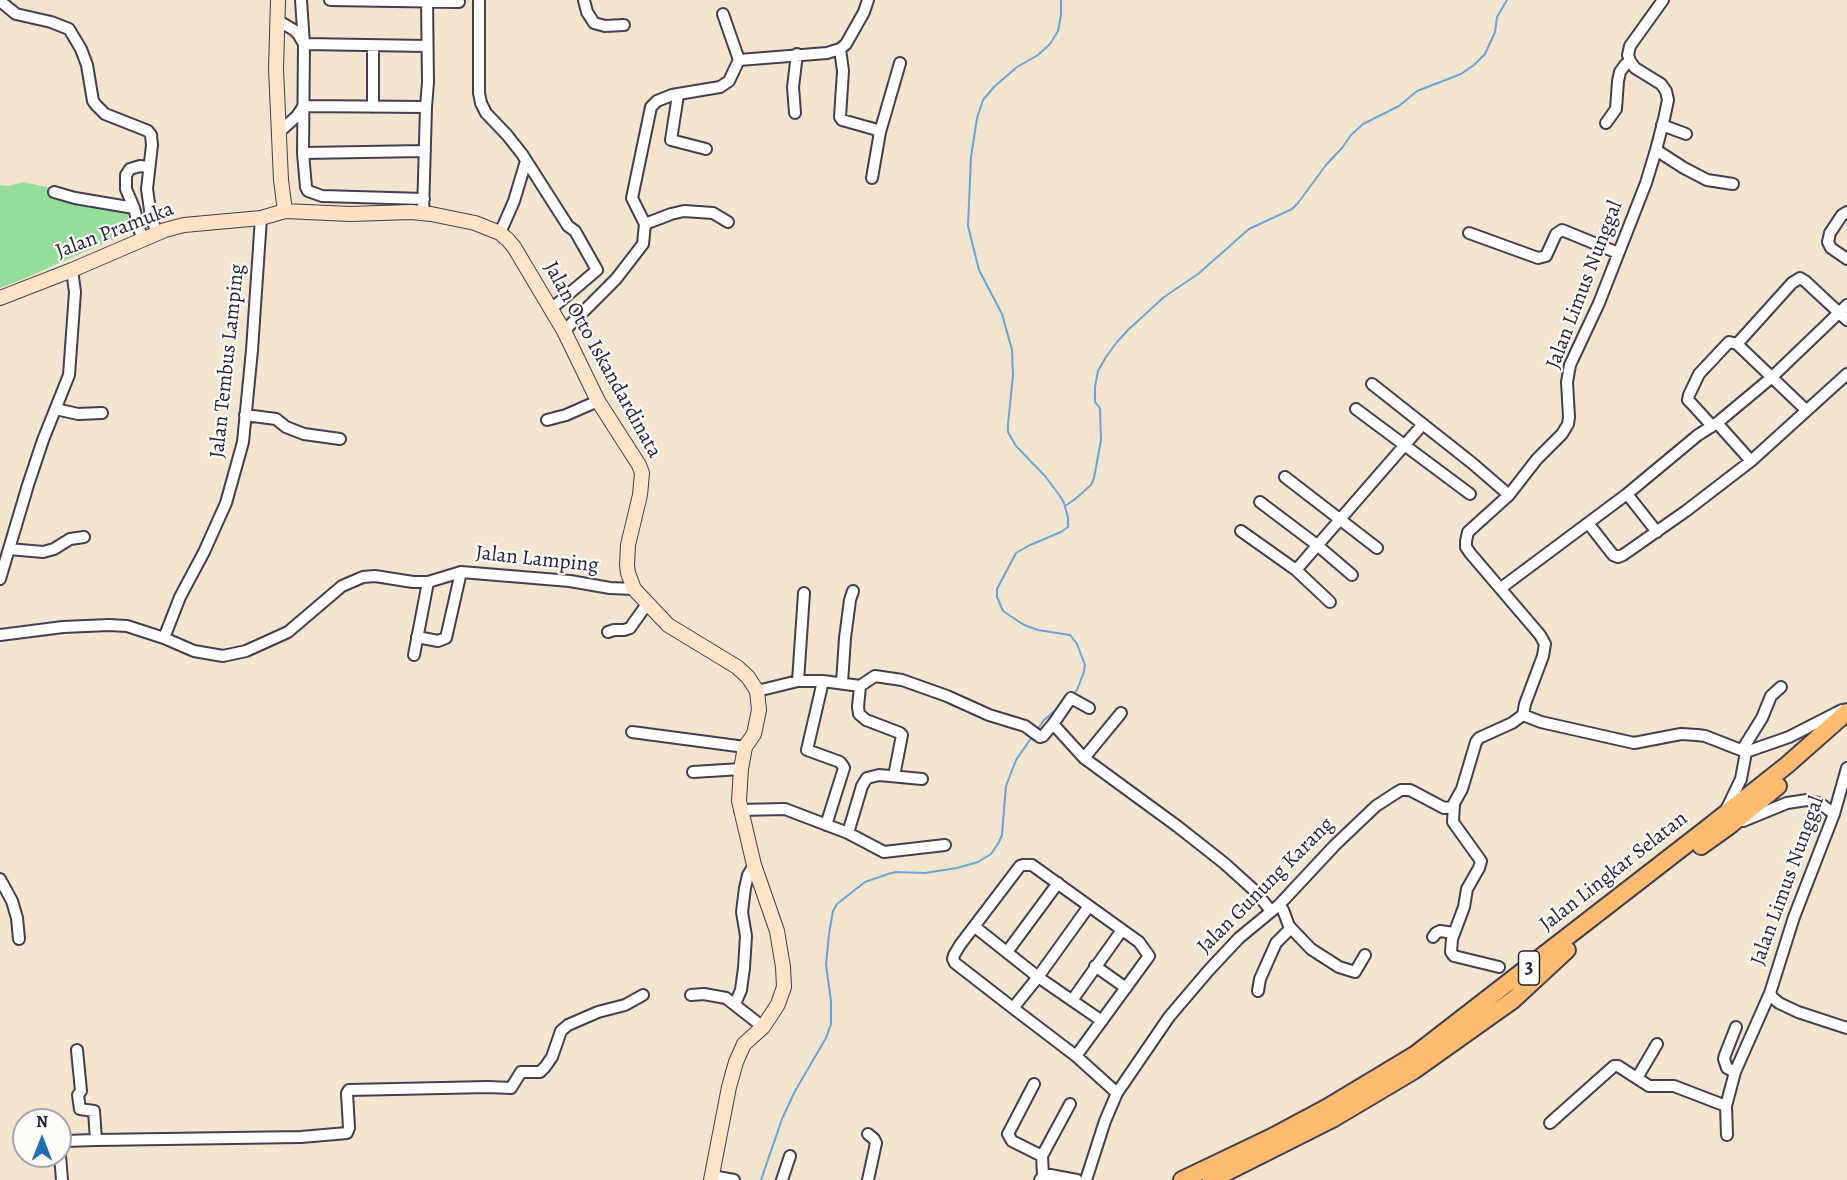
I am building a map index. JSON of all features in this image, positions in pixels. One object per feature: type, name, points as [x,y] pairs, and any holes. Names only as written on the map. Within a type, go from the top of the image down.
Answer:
[{"type":"main road","points":[[278,0],[276,69],[278,133],[285,212]]},
{"type":"main road","name":"Jalan Otto Iskandardinata","points":[[285,212],[423,213],[475,223],[500,233],[514,247],[564,331],[598,401],[635,456],[642,473],[640,495],[627,551],[628,573],[634,589],[668,625],[741,670],[757,691]]},
{"type":"main road","name":"Jalan Pramuka","points":[[0,298],[157,233],[184,225],[261,218],[285,212]]},
{"type":"main road","points":[[712,1178],[736,1062],[744,1044],[763,1027],[778,1004],[784,987],[781,952],[774,921],[755,868],[739,801],[745,747],[754,734],[759,705],[757,691]]},
{"type":"main road","name":"Jalan Lingkar Selatan","points":[[1726,821],[1847,712]]},
{"type":"main road","name":"Jalan Lingkar Selatan","points":[[1211,1180],[1331,1113],[1413,1071],[1514,1000],[1576,942],[1726,821],[1847,728]]},
{"type":"main road","name":"Jalan Lingkar Selatan","points":[[1182,1180],[1272,1137],[1331,1113]]},
{"type":"street","points":[[301,0],[304,44],[303,153],[306,187],[316,195],[424,199]]},
{"type":"street","points":[[330,0],[459,2]]},
{"type":"street","points":[[478,0],[481,103],[486,113],[515,144],[568,226],[575,231],[597,270],[551,309]]},
{"type":"street","points":[[584,0],[587,12],[594,23],[605,26],[624,25]]},
{"type":"street","points":[[739,60],[831,52],[840,49],[846,44],[868,0]]},
{"type":"street","points":[[1606,123],[1616,109],[1620,72],[1630,61],[1628,55],[1630,46],[1663,0]]},
{"type":"street","points":[[0,1],[16,14],[51,22],[69,29],[87,65],[93,101],[96,105],[105,114],[148,131],[151,135],[148,201],[157,233]]},
{"type":"street","points":[[423,213],[428,82],[427,1]]},
{"type":"street","points":[[564,331],[615,279],[643,244],[645,224],[632,198],[650,110],[657,101],[717,89],[729,81],[739,60],[723,14]]},
{"type":"street","points":[[277,20],[294,30],[304,44]]},
{"type":"street","points":[[304,44],[428,46]]},
{"type":"street","points":[[373,46],[373,107]]},
{"type":"street","points":[[840,49],[843,71],[840,119],[880,132]]},
{"type":"street","points":[[795,113],[793,87],[797,54]]},
{"type":"street","name":"Jalan Limus Nunggal","points":[[1523,715],[1545,644],[1540,635],[1470,553],[1466,547],[1466,541],[1468,532],[1509,495],[1568,424],[1568,375],[1646,183],[1668,100],[1661,84],[1644,75],[1630,61]]},
{"type":"street","points":[[872,178],[880,132],[900,63]]},
{"type":"street","points":[[678,95],[671,140],[706,149]]},
{"type":"street","points":[[278,133],[297,116],[303,106]]},
{"type":"street","points":[[303,106],[426,107]]},
{"type":"street","points":[[1662,125],[1686,134]]},
{"type":"street","points":[[1656,150],[1701,177],[1714,182],[1733,184]]},
{"type":"street","points":[[303,153],[425,151]]},
{"type":"street","points":[[500,233],[514,201],[526,162]]},
{"type":"street","points":[[142,239],[134,208],[126,189],[126,175],[130,169],[140,166],[148,168]]},
{"type":"street","points":[[54,192],[134,208]]},
{"type":"street","points":[[645,224],[671,214],[684,212],[713,213],[729,222]]},
{"type":"street","points":[[1847,212],[1842,215],[1830,233],[1828,242],[1831,248],[1847,259]]},
{"type":"street","name":"Jalan Tembus Lamping","points":[[164,638],[180,597],[226,503],[243,442],[261,218]]},
{"type":"street","points":[[1468,233],[1538,258],[1546,256],[1556,234],[1562,230],[1618,253]]},
{"type":"street","points":[[0,579],[28,485],[70,367],[75,292],[72,270]]},
{"type":"street","points":[[1501,588],[1627,494],[1714,424],[1771,378],[1844,312],[1800,278],[1792,282],[1737,344]]},
{"type":"street","points":[[1751,460],[1688,400],[1696,379],[1725,345],[1732,342],[1737,344],[1806,410]]},
{"type":"street","points":[[1588,523],[1610,552],[1615,556],[1623,555],[1751,460],[1847,374]]},
{"type":"street","points":[[1372,384],[1509,495]]},
{"type":"street","points":[[547,420],[566,415],[598,401]]},
{"type":"street","points":[[56,409],[78,414],[102,413]]},
{"type":"street","points":[[1356,409],[1470,494]]},
{"type":"street","points":[[245,415],[276,419],[286,427],[304,434],[340,439]]},
{"type":"street","points":[[1296,570],[1423,424]]},
{"type":"street","points":[[1285,477],[1377,548]]},
{"type":"street","points":[[1627,494],[1657,532]]},
{"type":"street","points":[[1260,502],[1352,575]]},
{"type":"street","points":[[1241,531],[1296,570],[1330,602]]},
{"type":"street","points":[[9,549],[43,552],[54,549],[70,539],[84,537]]},
{"type":"street","points":[[417,637],[438,641],[447,637],[462,572]]},
{"type":"street","name":"Jalan Lamping","points":[[0,635],[63,627],[109,625],[127,627],[164,638],[205,654],[223,656],[264,644],[288,632],[342,586],[363,577],[375,576],[428,582],[462,572],[570,580],[610,588],[634,589]]},
{"type":"street","points":[[414,655],[428,582]]},
{"type":"street","points":[[842,683],[845,638],[853,591]]},
{"type":"street","points":[[798,681],[804,593]]},
{"type":"street","points":[[608,632],[630,628],[647,604]]},
{"type":"street","points":[[894,776],[902,735],[861,717],[858,707],[860,686],[877,675],[902,680],[946,696],[989,715],[1024,726],[1038,736],[1043,736],[1071,698],[1089,708]]},
{"type":"street","points":[[757,691],[798,681],[823,681],[860,686]]},
{"type":"street","points":[[823,681],[807,750],[840,762],[844,768],[826,825]]},
{"type":"street","points":[[1726,821],[1741,780],[1744,751],[1771,696],[1781,687]]},
{"type":"street","points":[[1499,967],[1454,956],[1451,949],[1468,885],[1481,861],[1453,822],[1454,804],[1468,774],[1479,738],[1512,723],[1523,715],[1542,722],[1634,743],[1681,734],[1697,735],[1744,751],[1789,737],[1847,707]]},
{"type":"street","points":[[1084,758],[1121,713]]},
{"type":"street","points":[[1053,724],[1084,758],[1177,826],[1275,908],[1282,909],[1291,928],[1311,949],[1352,972],[1358,970],[1365,955]]},
{"type":"street","points":[[632,732],[745,747]]},
{"type":"street","name":"Jalan Limus Nunggal","points":[[1847,768],[1834,814],[1794,917],[1770,993],[1779,1003],[1798,1012],[1847,1028]]},
{"type":"street","points":[[693,772],[741,769]]},
{"type":"street","points":[[848,833],[864,781],[870,776],[922,778]]},
{"type":"street","name":"Jalan Gunung Karang","points":[[1086,1180],[1105,1120],[1117,1094],[1169,1017],[1239,939],[1275,908],[1376,806],[1396,793],[1401,790],[1410,790],[1444,808],[1450,808],[1454,804]]},
{"type":"street","points":[[1726,821],[1797,801],[1815,801],[1834,814]]},
{"type":"street","points":[[740,810],[785,808],[848,833],[884,852],[945,845]]},
{"type":"street","points":[[1076,1056],[1149,956],[1139,942],[1058,883],[1027,864],[1020,866],[954,955],[955,963],[1076,1056],[1117,1094]]},
{"type":"street","points":[[735,1004],[741,990],[744,968],[746,936],[742,912],[745,888],[748,875],[755,868]]},
{"type":"street","points":[[0,879],[12,901],[17,918],[19,939]]},
{"type":"street","points":[[1007,952],[1058,883]]},
{"type":"street","points":[[1012,1008],[1038,977],[1089,906]]},
{"type":"street","points":[[975,927],[1038,977],[1102,1021]]},
{"type":"street","points":[[1258,991],[1260,979],[1276,943],[1291,928]]},
{"type":"street","points":[[1073,999],[1122,930]]},
{"type":"street","points":[[1433,937],[1440,931],[1454,933]]},
{"type":"street","points":[[1095,966],[1125,988]]},
{"type":"street","points":[[1727,1135],[1726,1106],[1735,1072],[1770,993]]},
{"type":"street","points":[[72,1142],[301,1137],[347,1133],[349,1128],[347,1093],[349,1090],[511,1088],[521,1072],[540,1072],[545,1067],[552,1057],[561,1031],[567,1025],[598,1012],[625,1005],[643,995]]},
{"type":"street","points":[[691,995],[726,998],[763,1027]]},
{"type":"street","points":[[1735,1072],[1727,1068],[1724,1059],[1736,1027]]},
{"type":"street","points":[[1637,1078],[1657,1044]]},
{"type":"street","points":[[77,1050],[81,1091],[78,1095],[80,1109],[94,1111],[96,1140]]},
{"type":"street","points":[[1550,1123],[1614,1066],[1618,1066],[1649,1086],[1674,1086],[1726,1106]]},
{"type":"street","points":[[1034,1084],[1008,1134],[1012,1141],[1042,1156]]},
{"type":"street","points":[[1070,1104],[1042,1156],[1042,1178],[1058,1175],[1077,1180]]},
{"type":"street","points":[[868,1134],[874,1138],[876,1143],[868,1180]]},
{"type":"street","points":[[782,1180],[790,1156]]},
{"type":"street","points":[[712,1178],[734,1180]]},
{"type":"green space","points":[[24,182],[124,200],[132,231],[0,288],[0,185],[8,186]]},
{"type":"waterway","points":[[1061,0],[1058,31],[1050,44],[1038,55],[1017,67],[983,100],[977,118],[971,157],[968,226],[979,270],[1002,314],[1012,350],[1013,376],[1008,432],[1016,446],[1045,476],[1060,496],[1068,518],[1068,527],[1061,532],[1016,553],[997,589],[997,597],[1003,611],[1024,625],[1038,630],[1070,635],[1077,644],[1085,665],[1077,690],[1073,695]]},
{"type":"waterway","points":[[1065,506],[1091,485],[1094,478],[1101,440],[1100,408],[1095,402],[1095,387],[1098,371],[1117,342],[1164,297],[1198,274],[1249,229],[1292,209],[1351,135],[1363,124],[1399,106],[1417,91],[1461,74],[1474,65],[1485,54],[1495,32],[1497,17],[1507,0]]},
{"type":"waterway","points":[[1037,730],[1044,720],[1058,708]]},
{"type":"waterway","points":[[761,1180],[782,1119],[795,1091],[826,1038],[831,1024],[831,1001],[826,965],[833,911],[837,904],[865,882],[888,874],[925,873],[957,868],[978,862],[991,854],[1002,835],[1006,786],[1016,760],[1032,737]]}]
